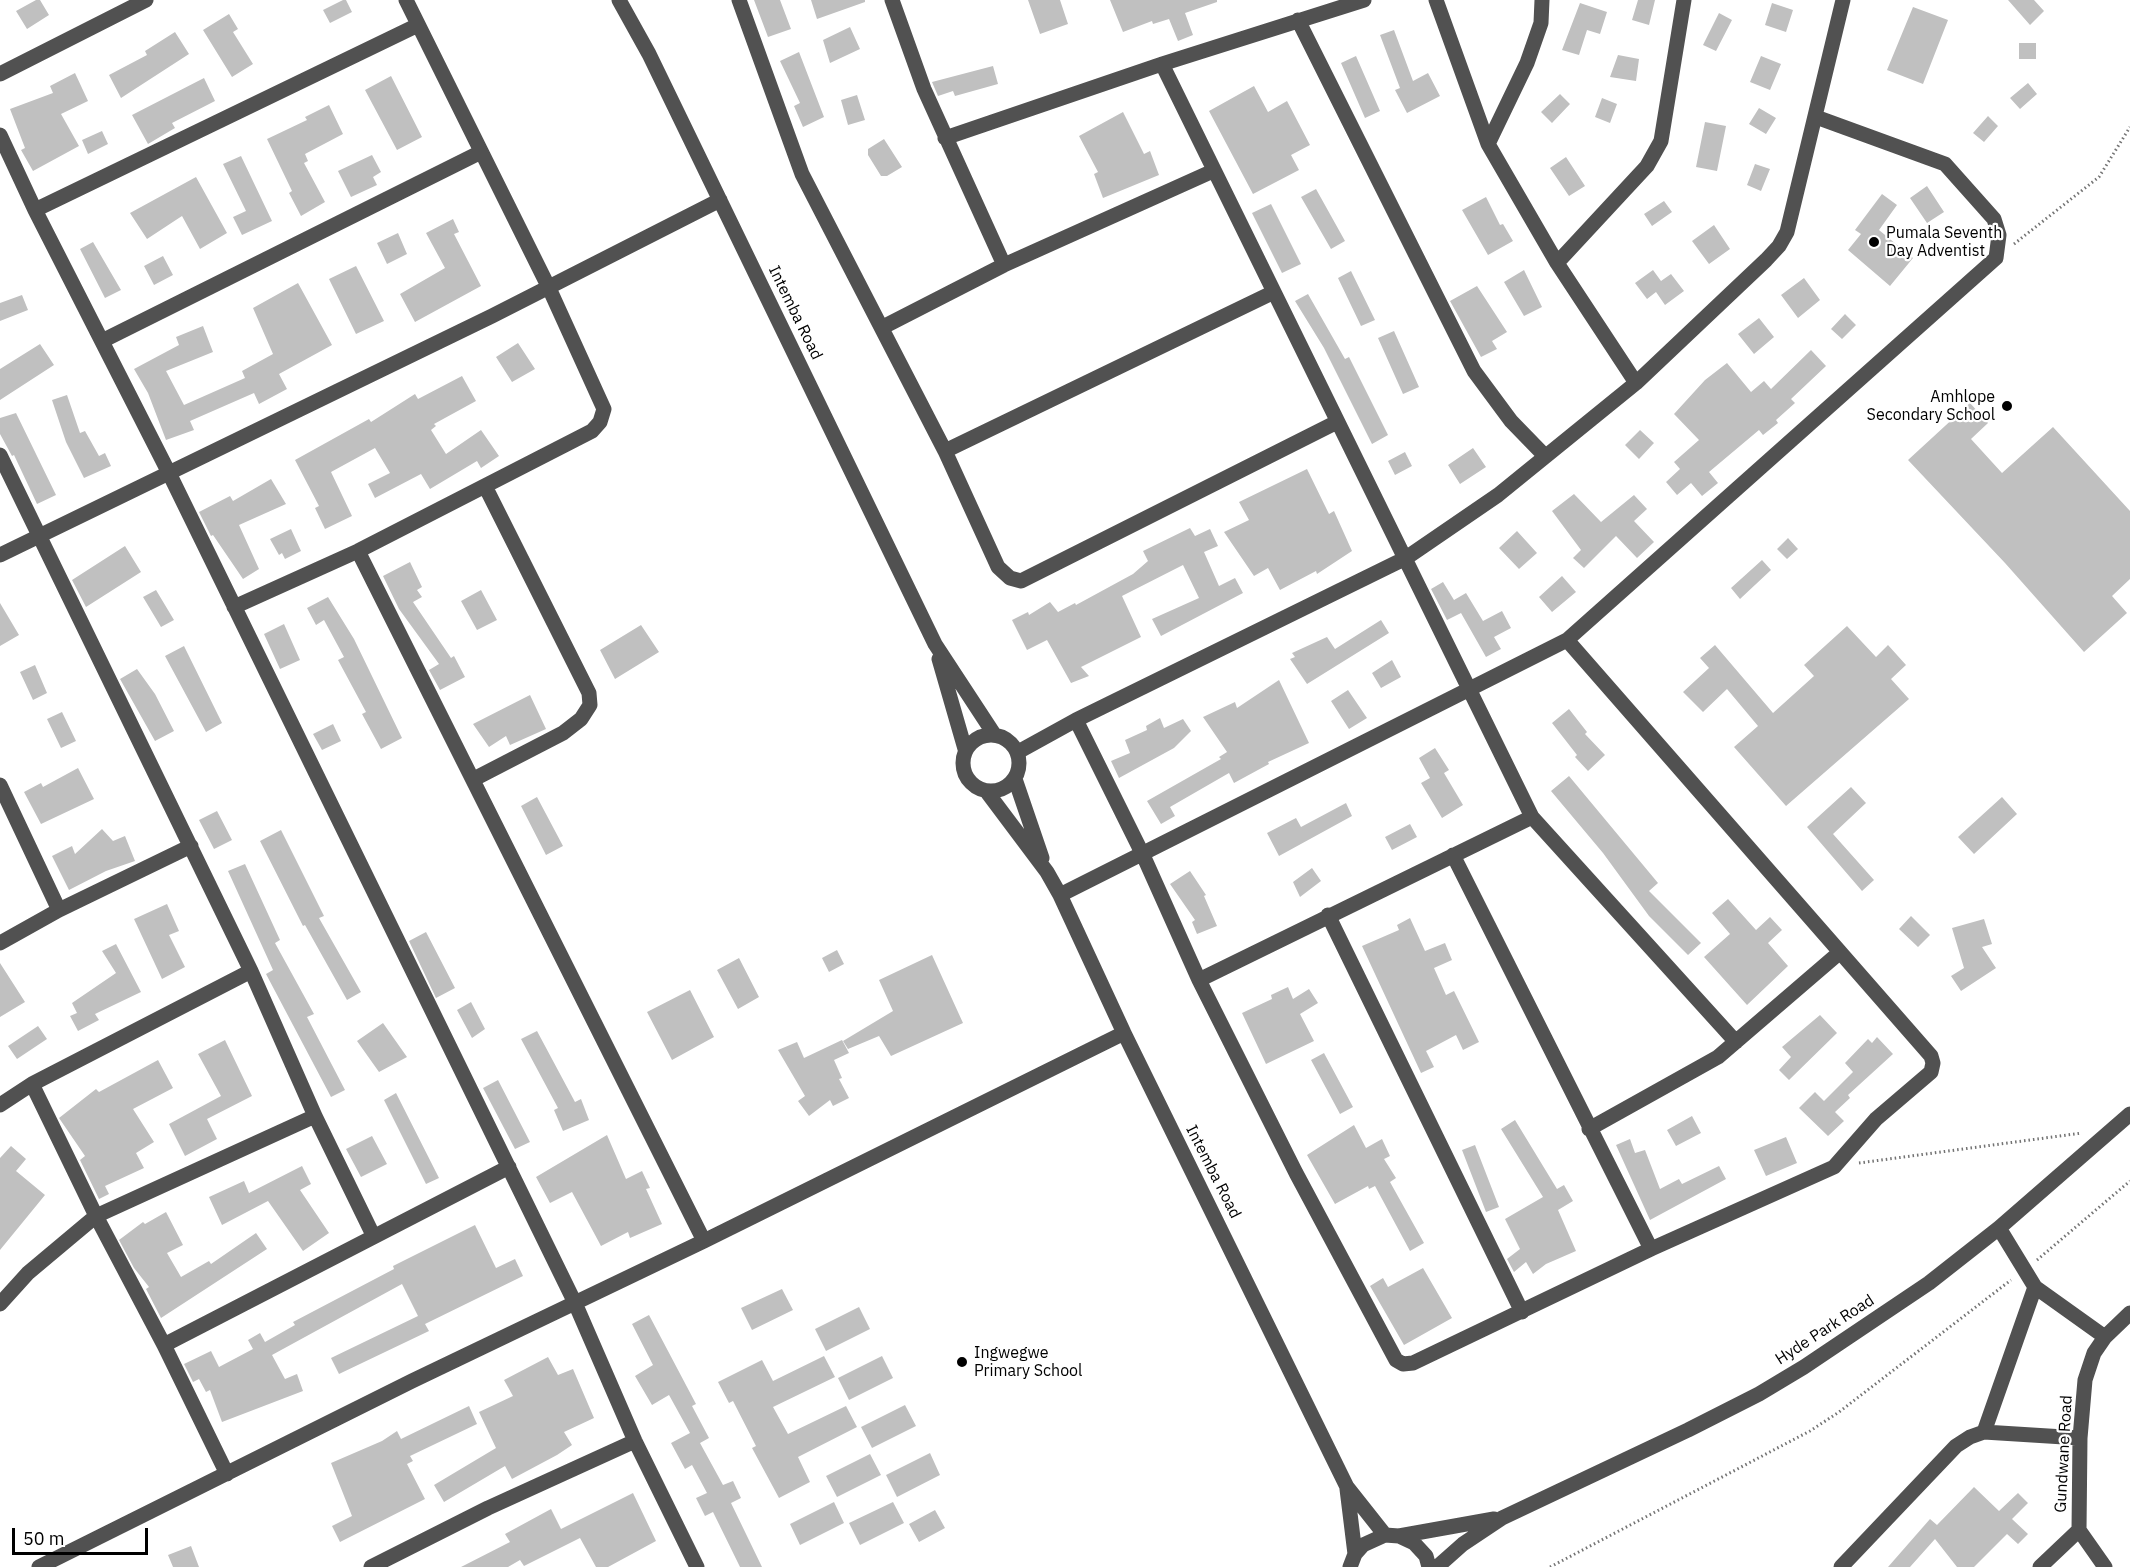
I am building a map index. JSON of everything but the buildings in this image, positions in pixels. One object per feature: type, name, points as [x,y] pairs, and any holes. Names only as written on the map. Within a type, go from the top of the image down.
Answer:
[{"type":"street","points":[[0,74],[146,0]]},
{"type":"street","points":[[234,607],[358,551],[592,431],[600,422],[604,409],[549,288],[406,0]]},
{"type":"street","name":"Intemba Road","points":[[619,0],[645,46],[935,644]]},
{"type":"street","points":[[739,0],[802,174],[945,451],[998,567],[1010,578],[1021,581],[1337,422]]},
{"type":"street","points":[[945,138],[1162,64],[1364,0]]},
{"type":"street","points":[[1436,0],[1488,144],[1557,263],[1636,382]]},
{"type":"street","points":[[1488,144],[1527,63],[1541,22],[1542,0]]},
{"type":"street","points":[[1557,263],[1647,165],[1661,141],[1684,0]]},
{"type":"street","points":[[1018,753],[1076,720],[1406,558],[1498,495],[1636,382],[1779,246],[1787,232],[1843,0]]},
{"type":"street","points":[[894,1],[945,138],[1005,265]]},
{"type":"street","points":[[1298,20],[1474,371],[1511,421],[1545,456]]},
{"type":"street","points":[[35,210],[418,25]]},
{"type":"street","points":[[1162,64],[1532,817],[1736,1042]]},
{"type":"street","points":[[1060,895],[1567,640],[1996,258],[1999,235],[1994,219],[1945,164],[1816,117]]},
{"type":"street","points":[[0,135],[35,210],[169,473],[509,1167],[575,1303],[635,1441],[697,1567]]},
{"type":"street","points":[[102,341],[481,152]]},
{"type":"street","points":[[883,327],[1005,265],[1213,171]]},
{"type":"street","points":[[0,555],[38,534],[169,473],[549,288],[720,200]]},
{"type":"street","points":[[945,451],[1274,292]]},
{"type":"street","points":[[0,455],[251,970],[315,1116],[373,1235]]},
{"type":"street","points":[[474,779],[563,733],[581,719],[590,705],[590,693],[485,486]]},
{"type":"street","points":[[358,551],[704,1240]]},
{"type":"street","points":[[1076,720],[1143,855],[1199,980],[1253,1089],[1396,1360],[1403,1364],[1413,1363],[1652,1249],[1834,1167],[1876,1119],[1931,1072],[1933,1063],[1931,1056],[1567,640]]},
{"type":"street","points":[[935,644],[994,734]]},
{"type":"street","points":[[935,644],[965,749],[962,767],[970,784],[987,792],[1047,872]]},
{"type":"street","points":[[965,749],[978,737],[994,734],[1009,740],[1018,753],[1020,766],[1015,779],[1003,789],[987,792]]},
{"type":"street","points":[[1015,779],[1047,872]]},
{"type":"street","points":[[0,785],[59,910]]},
{"type":"street","points":[[1199,980],[1532,817]]},
{"type":"street","points":[[0,943],[59,910],[191,846]]},
{"type":"street","points":[[1453,855],[1589,1130],[1652,1249]]},
{"type":"street","name":"Intemba Road","points":[[1047,872],[1347,1487]]},
{"type":"street","points":[[1328,915],[1522,1312]]},
{"type":"street","points":[[1589,1130],[1705,1066],[1839,953]]},
{"type":"street","points":[[0,1105],[32,1084],[251,970]]},
{"type":"street","points":[[39,1567],[1124,1033]]},
{"type":"street","points":[[32,1084],[96,1216],[164,1345],[226,1474]]},
{"type":"street","name":"Hyde Park Road","points":[[1502,1518],[1759,1394],[1864,1328],[1999,1228],[2130,1114]]},
{"type":"street","points":[[0,1304],[28,1273],[96,1216],[315,1116]]},
{"type":"street","points":[[164,1345],[373,1235],[509,1167]]},
{"type":"street","points":[[1999,1228],[2035,1287],[2105,1337]]},
{"type":"street","points":[[1984,1432],[2035,1287]]},
{"type":"street","name":"Gundwane Road","points":[[2105,1567],[2079,1530],[2080,1438],[2085,1380],[2094,1353],[2105,1337],[2130,1313]]},
{"type":"street","points":[[1841,1567],[1956,1446],[1984,1432],[2080,1438]]},
{"type":"street","points":[[371,1567],[488,1509],[635,1441]]},
{"type":"street","points":[[1347,1487],[1392,1536],[1414,1543],[1426,1556],[1429,1567]]},
{"type":"street","points":[[1347,1487],[1352,1561]]},
{"type":"street","points":[[1352,1561],[1368,1542],[1502,1518]]},
{"type":"street","points":[[1437,1567],[1463,1544],[1502,1518]]},
{"type":"street","points":[[2040,1567],[2079,1530]]},
{"type":"path","points":[[1996,258],[2098,177],[2130,127]]},
{"type":"path","points":[[1834,1167],[2083,1132]]},
{"type":"path","points":[[1550,1567],[1810,1431],[1839,1412],[2025,1270],[2130,1181]]},
{"type":"place","name":"Pumala Seventh Day Adventist","points":[[1874,242]]},
{"type":"place","name":"Amhlope Secondary School","points":[[2007,406]]},
{"type":"place","name":"Ingwegwe Primary School","points":[[962,1362]]}]
